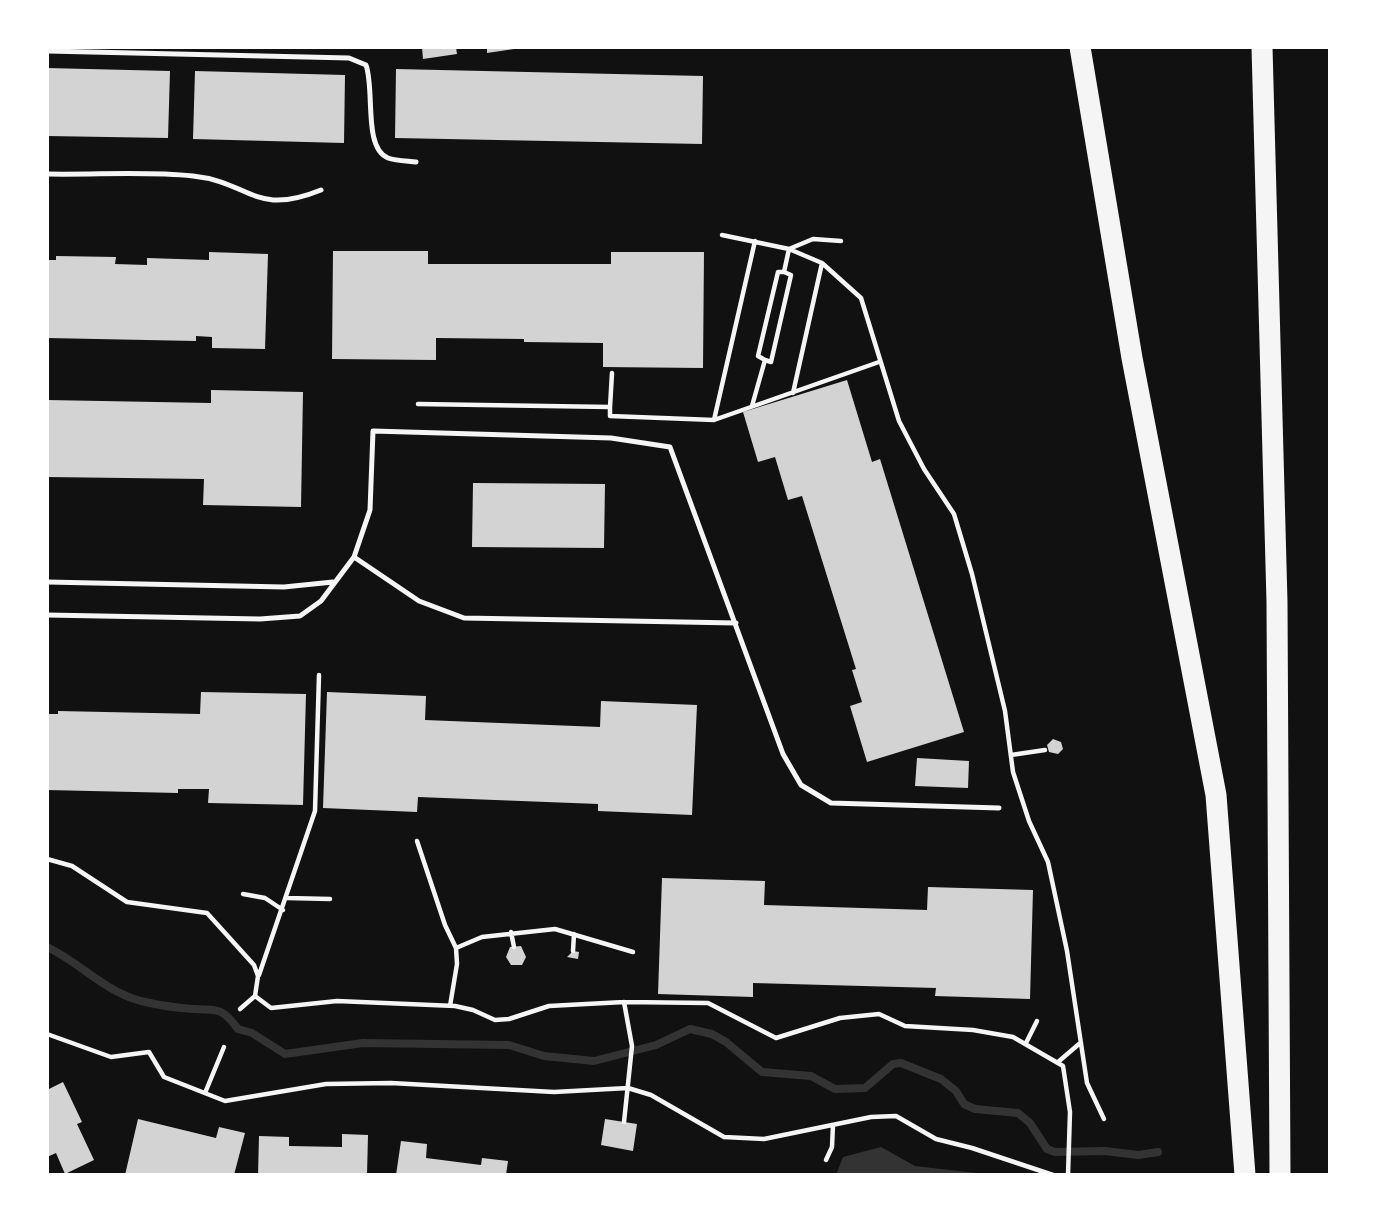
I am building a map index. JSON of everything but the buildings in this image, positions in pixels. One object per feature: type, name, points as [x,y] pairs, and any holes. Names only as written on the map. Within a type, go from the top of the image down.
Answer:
[{"type":"highway","points":[[1080,47],[1132,358],[1216,795],[1245,1175]]},
{"type":"highway","points":[[1262,47],[1277,602],[1280,1175]]},
{"type":"lane","points":[[47,51],[349,58],[366,65],[371,80],[370,122],[375,146],[387,158],[416,162]]},
{"type":"lane","points":[[47,174],[153,173],[216,178],[256,199],[281,202],[321,190]]},
{"type":"lane","points":[[47,615],[260,619],[300,616],[321,601],[354,557],[370,510],[373,431],[611,438],[670,447],[783,754],[801,785],[831,803],[999,808]]},
{"type":"lane","points":[[354,557],[419,601],[441,612],[464,618],[736,623]]},
{"type":"lane","points":[[47,582],[284,587],[333,582]]},
{"type":"path","points":[[722,235],[789,249],[822,263],[861,298],[873,329],[888,394],[910,445],[954,514],[972,574],[1004,710],[1020,795],[1048,862],[1067,951],[1087,1083],[1104,1119]]},
{"type":"path","points":[[789,249],[813,239],[841,241]]},
{"type":"path","points":[[714,421],[755,241]]},
{"type":"path","points":[[784,272],[789,249]]},
{"type":"path","points":[[793,394],[822,263]]},
{"type":"path","points":[[778,272],[784,272],[791,275],[771,362],[765,360],[758,356],[778,272]]},
{"type":"path","points":[[752,406],[765,360]]},
{"type":"path","points":[[611,373],[610,416],[714,421],[879,362]]},
{"type":"path","points":[[418,404],[610,407]]},
{"type":"path","points":[[240,1009],[255,996],[258,976],[315,811],[319,675]]},
{"type":"path","points":[[1011,755],[1045,750]]},
{"type":"path","points":[[416,841],[445,925],[456,947],[457,964],[450,1006]]},
{"type":"path","points":[[47,859],[72,866],[127,902],[207,912],[254,965],[258,976]]},
{"type":"path","points":[[243,894],[265,898],[283,910]]},
{"type":"path","points":[[287,898],[330,899]]},
{"type":"path","points":[[456,947],[464,942],[511,932],[555,929],[633,953]]},
{"type":"path","points":[[511,932],[514,947]]},
{"type":"path","points":[[573,951],[574,934]]},
{"type":"path","points":[[255,996],[271,1008],[280,1009],[337,1001],[450,1006],[473,1010],[495,1020],[549,1006],[624,1002],[708,1003],[776,1038],[841,1018],[879,1014],[905,1026],[995,1032],[1026,1043],[1063,1066],[1070,1148],[1068,1175]]},
{"type":"path","points":[[624,1002],[632,1046],[624,1122]]},
{"type":"path","points":[[1026,1043],[1037,1021]]},
{"type":"path","points":[[47,1034],[111,1057],[149,1052],[164,1077],[225,1101],[326,1084],[391,1083],[554,1092],[628,1088],[651,1095],[724,1138],[750,1140],[896,1116],[936,1139],[1053,1175]]},
{"type":"path","points":[[1058,1062],[1079,1044]]},
{"type":"path","points":[[205,1093],[224,1047]]},
{"type":"path","points":[[826,1160],[832,1147],[834,1125]]},
{"type":"shaded area","points":[[881,1147],[915,1166],[994,1175],[836,1175],[843,1157]]},
{"type":"waterway","points":[[47,947],[121,994],[161,1005],[218,1011],[227,1016],[238,1029],[252,1033],[285,1054],[363,1043],[509,1045],[544,1056],[594,1061],[656,1045],[690,1029],[712,1034],[726,1042],[762,1072],[811,1076],[835,1089],[865,1088],[893,1064],[901,1063],[941,1079],[956,1091],[964,1104],[975,1109],[1018,1113],[1030,1123],[1047,1149],[1055,1152],[1105,1151],[1138,1155],[1158,1152]]}]
